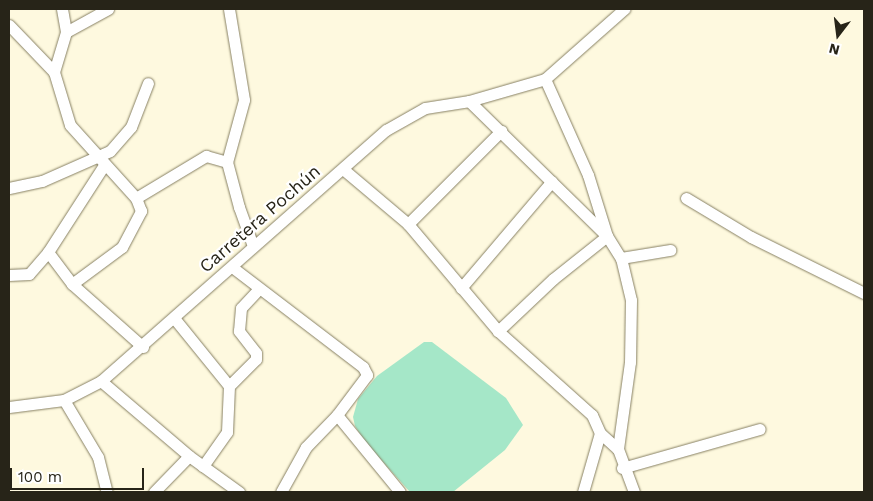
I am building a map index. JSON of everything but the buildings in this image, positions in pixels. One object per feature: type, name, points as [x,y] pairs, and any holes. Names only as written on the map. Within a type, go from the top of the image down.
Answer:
[{"type":"street","points":[[54,72],[66,32],[62,9]]},
{"type":"street","points":[[66,32],[108,9]]},
{"type":"street","points":[[229,9],[244,100],[227,162],[239,207],[254,246]]},
{"type":"street","points":[[607,236],[588,175],[546,79],[624,9]]},
{"type":"street","points":[[9,25],[54,72],[70,125],[101,162],[136,198],[142,212],[122,247],[72,284]]},
{"type":"street","name":"Carretera Pochún","points":[[9,407],[64,400],[100,381],[232,268],[254,246],[386,130],[425,108],[469,100],[546,79]]},
{"type":"street","points":[[9,275],[30,274],[48,252],[101,162],[131,127],[148,83]]},
{"type":"street","points":[[469,100],[607,236],[621,258],[631,300],[630,362],[618,449],[622,468],[634,492]]},
{"type":"street","points":[[408,224],[500,131]]},
{"type":"street","points":[[136,198],[206,156],[227,162]]},
{"type":"street","points":[[9,188],[42,181],[101,162]]},
{"type":"street","points":[[343,169],[408,224],[498,332],[592,415],[600,433],[618,449]]},
{"type":"street","points":[[461,288],[552,180]]},
{"type":"street","points":[[686,198],[751,237],[864,293]]},
{"type":"street","points":[[498,332],[553,279],[607,236]]},
{"type":"street","points":[[621,258],[670,250]]},
{"type":"street","points":[[48,252],[72,284],[143,346]]},
{"type":"street","points":[[232,268],[363,368],[367,374],[337,415],[306,447],[281,492]]},
{"type":"street","points":[[228,386],[256,359],[256,354],[240,331],[241,308],[259,289]]},
{"type":"street","points":[[174,318],[228,386],[227,432],[203,466]]},
{"type":"street","points":[[100,381],[189,456],[239,492]]},
{"type":"street","points":[[64,400],[98,457],[106,492]]},
{"type":"street","points":[[337,415],[400,492]]},
{"type":"street","points":[[622,468],[760,429]]},
{"type":"street","points":[[583,492],[600,433]]},
{"type":"street","points":[[154,492],[189,456]]},
{"type":"green space","points":[[424,342],[432,342],[506,398],[523,425],[505,450],[453,492],[410,492],[365,442],[355,426],[353,417],[358,399],[377,376]]}]
